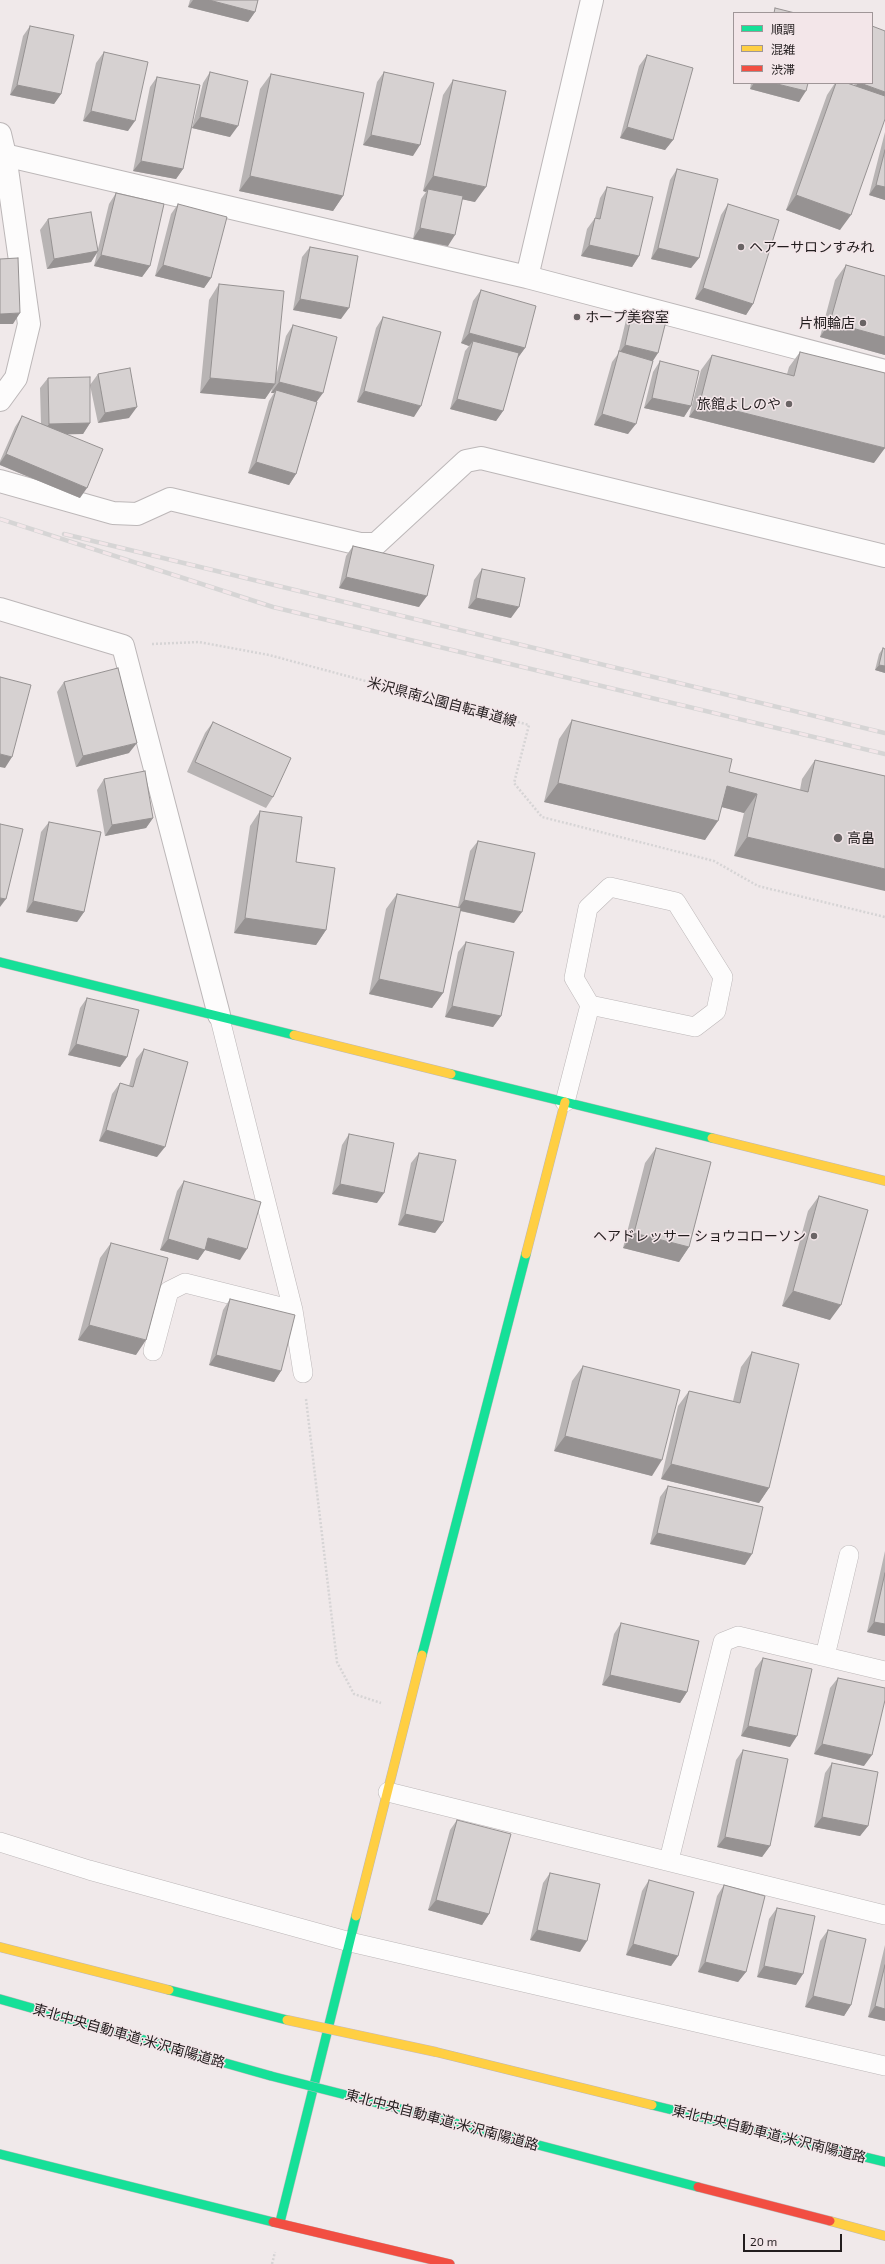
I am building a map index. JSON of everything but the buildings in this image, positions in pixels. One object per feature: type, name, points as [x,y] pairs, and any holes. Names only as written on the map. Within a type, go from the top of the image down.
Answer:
[{"type":"main road","points":[[0,962],[885,1181]]},
{"type":"main road","points":[[280,2222],[407,1711],[565,1102]]},
{"type":"main road","name":"東北中央自動車道;米沢南陽道路","points":[[0,1947],[287,2020],[436,2052],[885,2162]]},
{"type":"main road","name":"東北中央自動車道;米沢南陽道路","points":[[0,1999],[271,2076],[885,2236]]},
{"type":"main road","points":[[0,2154],[30,2163],[450,2264]]},
{"type":"street","points":[[527,277],[592,0]]},
{"type":"street","points":[[0,134],[29,324],[16,378],[0,400]]},
{"type":"street","points":[[3,154],[527,277],[885,371]]},
{"type":"street","points":[[0,481],[113,513],[137,514],[170,499],[360,544],[376,544],[466,461],[481,458],[885,556]]},
{"type":"street","points":[[0,609],[123,646],[219,1015]]},
{"type":"lane","points":[[565,1102],[590,1005],[574,978],[588,908],[610,887],[676,902],[723,976],[716,1011],[695,1027],[590,1005]]},
{"type":"lane","points":[[219,1015],[293,1310],[303,1373]]},
{"type":"lane","points":[[153,1351],[169,1291],[185,1283],[293,1310]]},
{"type":"lane","points":[[825,1656],[849,1555]]},
{"type":"lane","points":[[669,1860],[723,1642],[738,1636],[885,1671]]},
{"type":"lane","points":[[388,1792],[669,1860],[885,1915]]},
{"type":"lane","points":[[0,1842],[89,1870],[350,1942],[885,2066]]},
{"type":"path","name":"米沢県南公園自転車道線","points":[[123,646],[199,642],[269,655],[529,725],[514,783],[542,817],[714,861],[758,886],[885,917]]},
{"type":"path","points":[[303,1373],[337,1662],[354,1694],[407,1711]]},
{"type":"railway","points":[[0,519],[273,607],[885,754]]},
{"type":"railway","points":[[64,534],[885,733]]},
{"type":"traffic: fast","points":[[0,962],[294,1035]]},
{"type":"traffic: fast","points":[[451,1074],[712,1138]]},
{"type":"traffic: fast","points":[[422,1655],[526,1254]]},
{"type":"traffic: fast","points":[[280,2222],[356,1916]]},
{"type":"traffic: fast","points":[[169,1990],[287,2020]]},
{"type":"traffic: fast","points":[[0,1999],[271,2076]]},
{"type":"traffic: fast","points":[[271,2076],[413,2112]]},
{"type":"traffic: fast","points":[[652,2105],[885,2162]]},
{"type":"traffic: fast","points":[[413,2112],[698,2187]]},
{"type":"traffic: fast","points":[[0,2154],[273,2222]]},
{"type":"traffic: slow","points":[[294,1035],[451,1074]]},
{"type":"traffic: slow","points":[[526,1254],[565,1102]]},
{"type":"traffic: slow","points":[[712,1138],[885,1181]]},
{"type":"traffic: slow","points":[[356,1916],[422,1655]]},
{"type":"traffic: slow","points":[[0,1947],[169,1990]]},
{"type":"traffic: slow","points":[[287,2020],[436,2052]]},
{"type":"traffic: slow","points":[[436,2052],[652,2105]]},
{"type":"traffic: slow","points":[[830,2221],[885,2236]]},
{"type":"traffic: jam","points":[[698,2187],[830,2221]]},
{"type":"traffic: jam","points":[[273,2222],[450,2264]]},
{"type":"place","name":"ヘアーサロンすみれ","points":[[741,247]]},
{"type":"place","name":"ホープ美容室","points":[[577,317]]},
{"type":"place","name":"片桐輪店","points":[[863,323]]},
{"type":"place","name":"旅館よしのや","points":[[789,404]]},
{"type":"place","name":"高畠","points":[[838,838]]},
{"type":"place","name":"ヘアドレッサー ショウコローソン","points":[[814,1236]]}]
